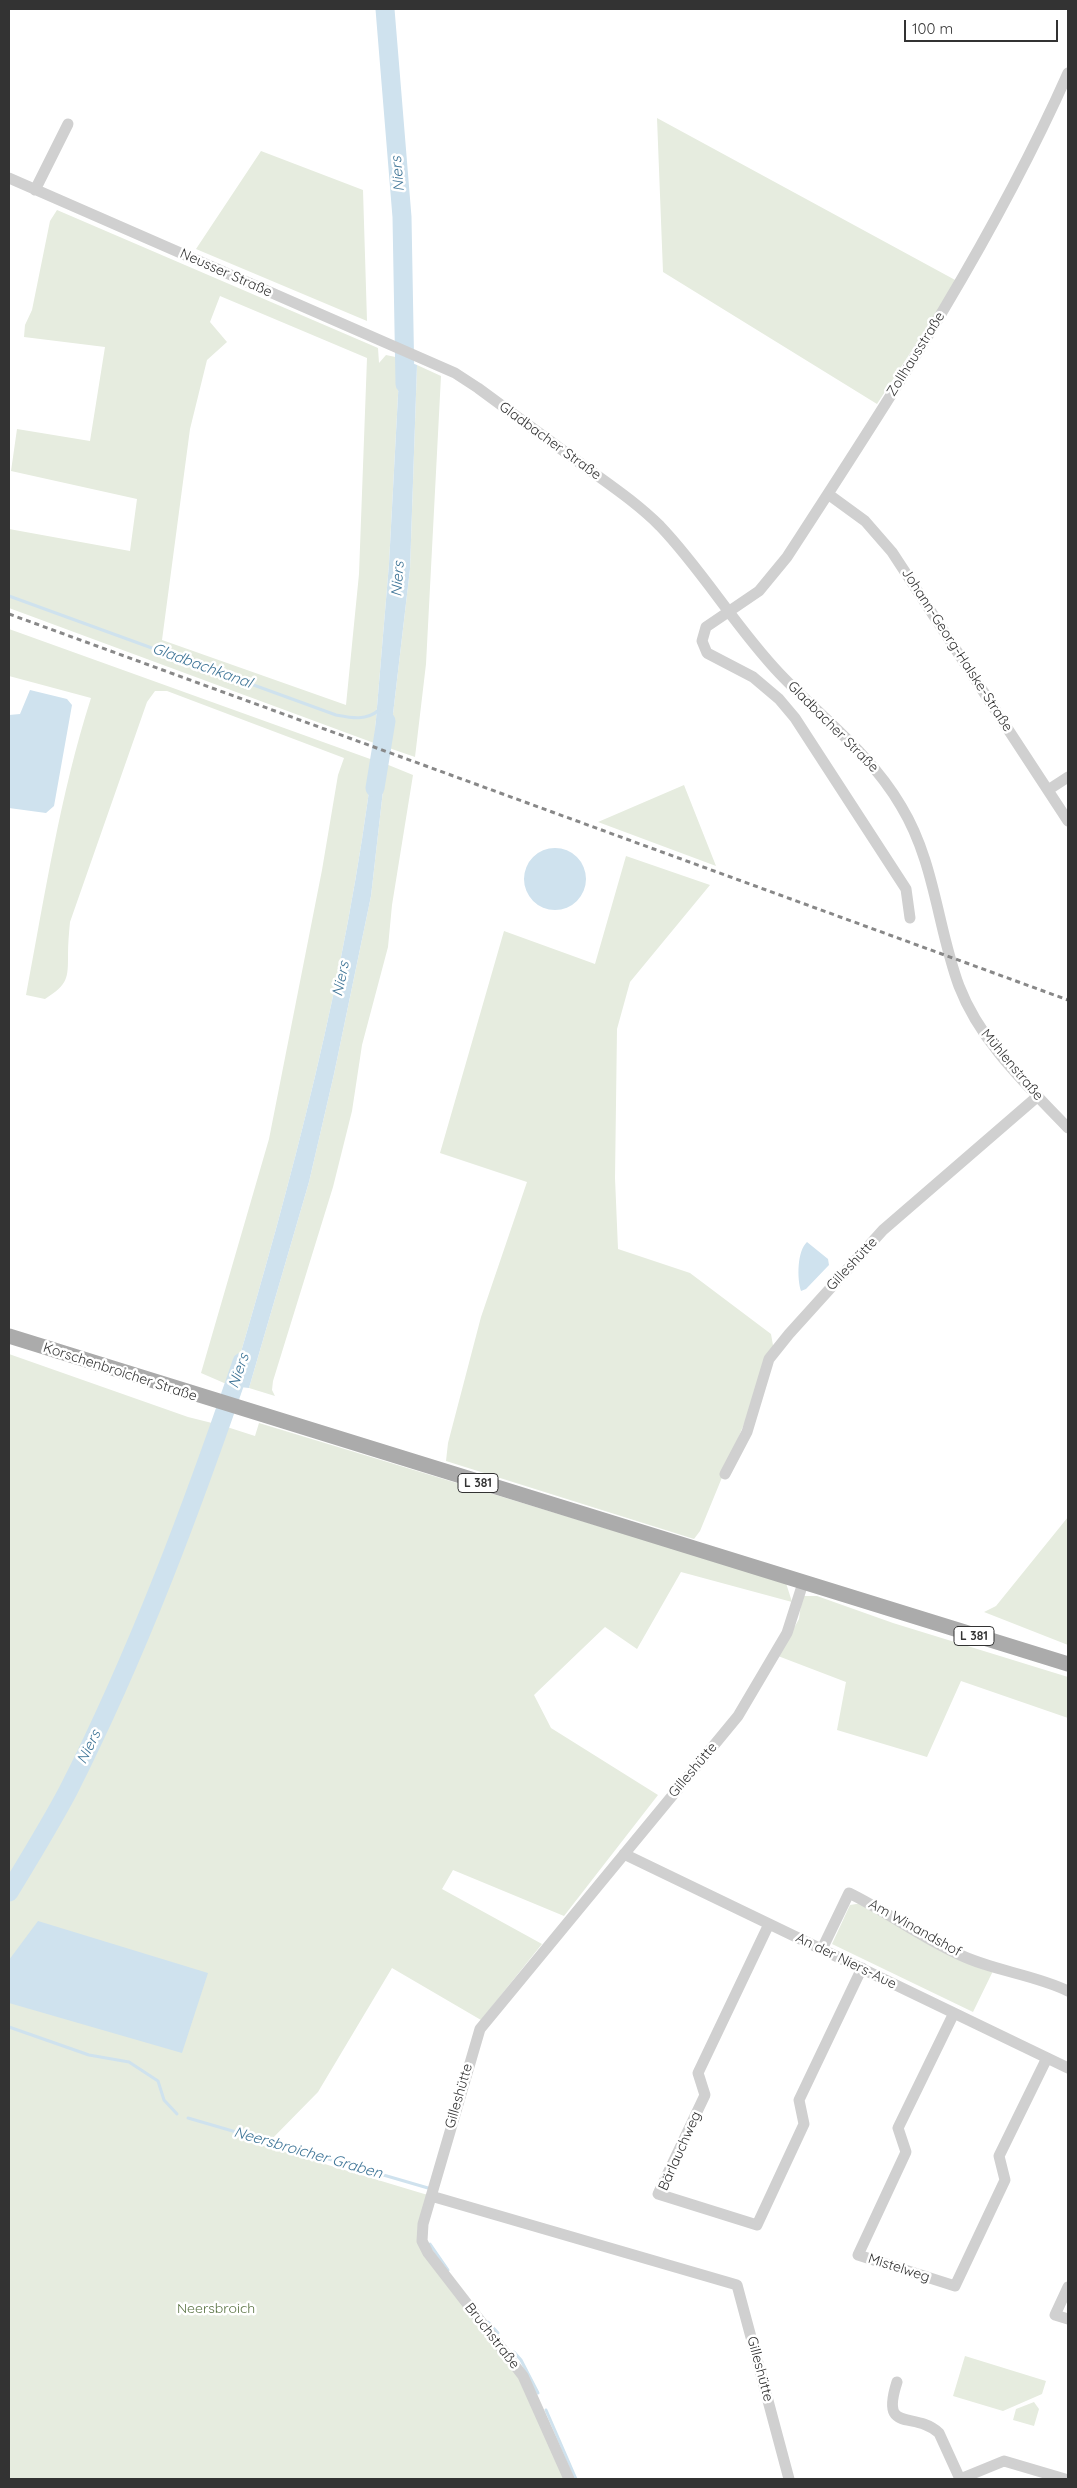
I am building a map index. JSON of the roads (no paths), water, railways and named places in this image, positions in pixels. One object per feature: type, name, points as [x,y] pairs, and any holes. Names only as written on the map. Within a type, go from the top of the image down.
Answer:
[{"type":"main road","name":"Korschenbroicher Straße","points":[[9,1336],[238,1409],[802,1583]]},
{"type":"main road","name":"L 381","points":[[802,1583],[1068,1664]]},
{"type":"street","name":"Zollhausstraße","points":[[729,612],[754,596],[770,581],[828,494],[970,266],[1030,155],[1068,73]]},
{"type":"street","points":[[35,190],[68,124]]},
{"type":"street","name":"Neusser Straße","points":[[9,178],[416,355]]},
{"type":"street","name":"Gladbacher Straße","points":[[416,355],[455,373],[478,388],[646,513],[687,556],[729,612],[780,674],[862,753],[882,776],[901,806],[925,856],[951,959],[963,996]]},
{"type":"street","name":"Johann-Georg-Halske-Straße","points":[[828,494],[865,521],[892,552],[1068,821]]},
{"type":"street","name":"Gladbacher Straße","points":[[729,612],[705,629],[702,641],[706,652],[753,677],[773,693],[795,718],[906,890],[910,918]]},
{"type":"street","points":[[1048,790],[1068,777]]},
{"type":"street","name":"Mühlenstraße","points":[[963,996],[978,1024],[994,1047],[1068,1128]]},
{"type":"street","name":"Gilleshütte","points":[[725,1474],[747,1432],[769,1360],[789,1334],[883,1230],[1038,1096]]},
{"type":"street","name":"Gilleshütte","points":[[789,2479],[737,2285],[431,2196],[480,2029],[743,1710],[787,1632],[802,1583]]},
{"type":"street","name":"An der Niers-Aue","points":[[624,1854],[1068,2068]]},
{"type":"street","name":"Am Winandshof","points":[[822,1949],[849,1893],[878,1906],[956,1953],[988,1966],[1038,1979],[1068,1992]]},
{"type":"street","name":"Bärlauchweg","points":[[769,1924],[698,2074],[705,2095],[658,2194],[757,2225],[804,2124],[799,2100],[862,1968]]},
{"type":"street","name":"Mistelweg","points":[[954,2013],[898,2128],[906,2152],[858,2255],[955,2286],[1005,2180],[1000,2156],[1046,2058]]},
{"type":"street","name":"Bruchstraße","points":[[431,2196],[422,2241],[454,2288],[523,2376],[569,2479]]},
{"type":"street","points":[[1068,2287],[1055,2315],[1068,2319]]},
{"type":"street","points":[[897,2382],[892,2400],[894,2412],[899,2417],[939,2433],[960,2479],[1004,2462],[1065,2479]]},
{"type":"water","points":[[400,358],[417,365],[410,569],[389,748],[374,743],[389,564]]},
{"type":"water","points":[[30,690],[67,699],[72,705],[54,806],[46,813],[9,808],[9,715],[20,714]]},
{"type":"water","points":[[373,760],[386,764],[371,896],[334,1074],[309,1182],[249,1388],[231,1386],[296,1154],[333,998],[362,840]]},
{"type":"water","points":[[555,848],[567,850],[577,857],[584,867],[586,879],[584,891],[577,901],[567,908],[555,910],[543,908],[533,901],[526,891],[524,879],[526,867],[533,857],[543,850]]},
{"type":"water","points":[[807,1242],[828,1259],[829,1265],[806,1289],[801,1291],[799,1265],[801,1252]]},
{"type":"water","points":[[38,1921],[208,1973],[182,2053],[9,2003],[9,1960]]},
{"type":"waterway","name":"Niers","points":[[385,9],[402,217],[405,384]]},
{"type":"waterway","name":"Gladbachkanal","points":[[9,596],[336,715],[353,718],[364,717],[379,710]]},
{"type":"waterway","name":"Niers","points":[[375,788],[386,721]]},
{"type":"waterway","name":"Niers","points":[[9,1892],[68,1791],[118,1686],[183,1526],[242,1362]]},
{"type":"waterway","points":[[9,2027],[89,2055],[129,2062],[158,2081],[164,2100],[177,2114]]},
{"type":"waterway","name":"Neersbroicher Graben","points":[[188,2118],[428,2188]]},
{"type":"waterway","name":"Neersbroicher Graben","points":[[430,2244],[448,2270]]},
{"type":"waterway","name":"Neersbroicher Graben","points":[[488,2322],[498,2333]]},
{"type":"waterway","name":"Neersbroicher Graben","points":[[514,2352],[521,2360],[538,2393]]},
{"type":"waterway","name":"Neersbroicher Graben","points":[[546,2410],[576,2479]]},
{"type":"railway","points":[[9,614],[1068,1000]]},
{"type":"park label","name":"Neersbroich","points":[[216,2309]]}]
